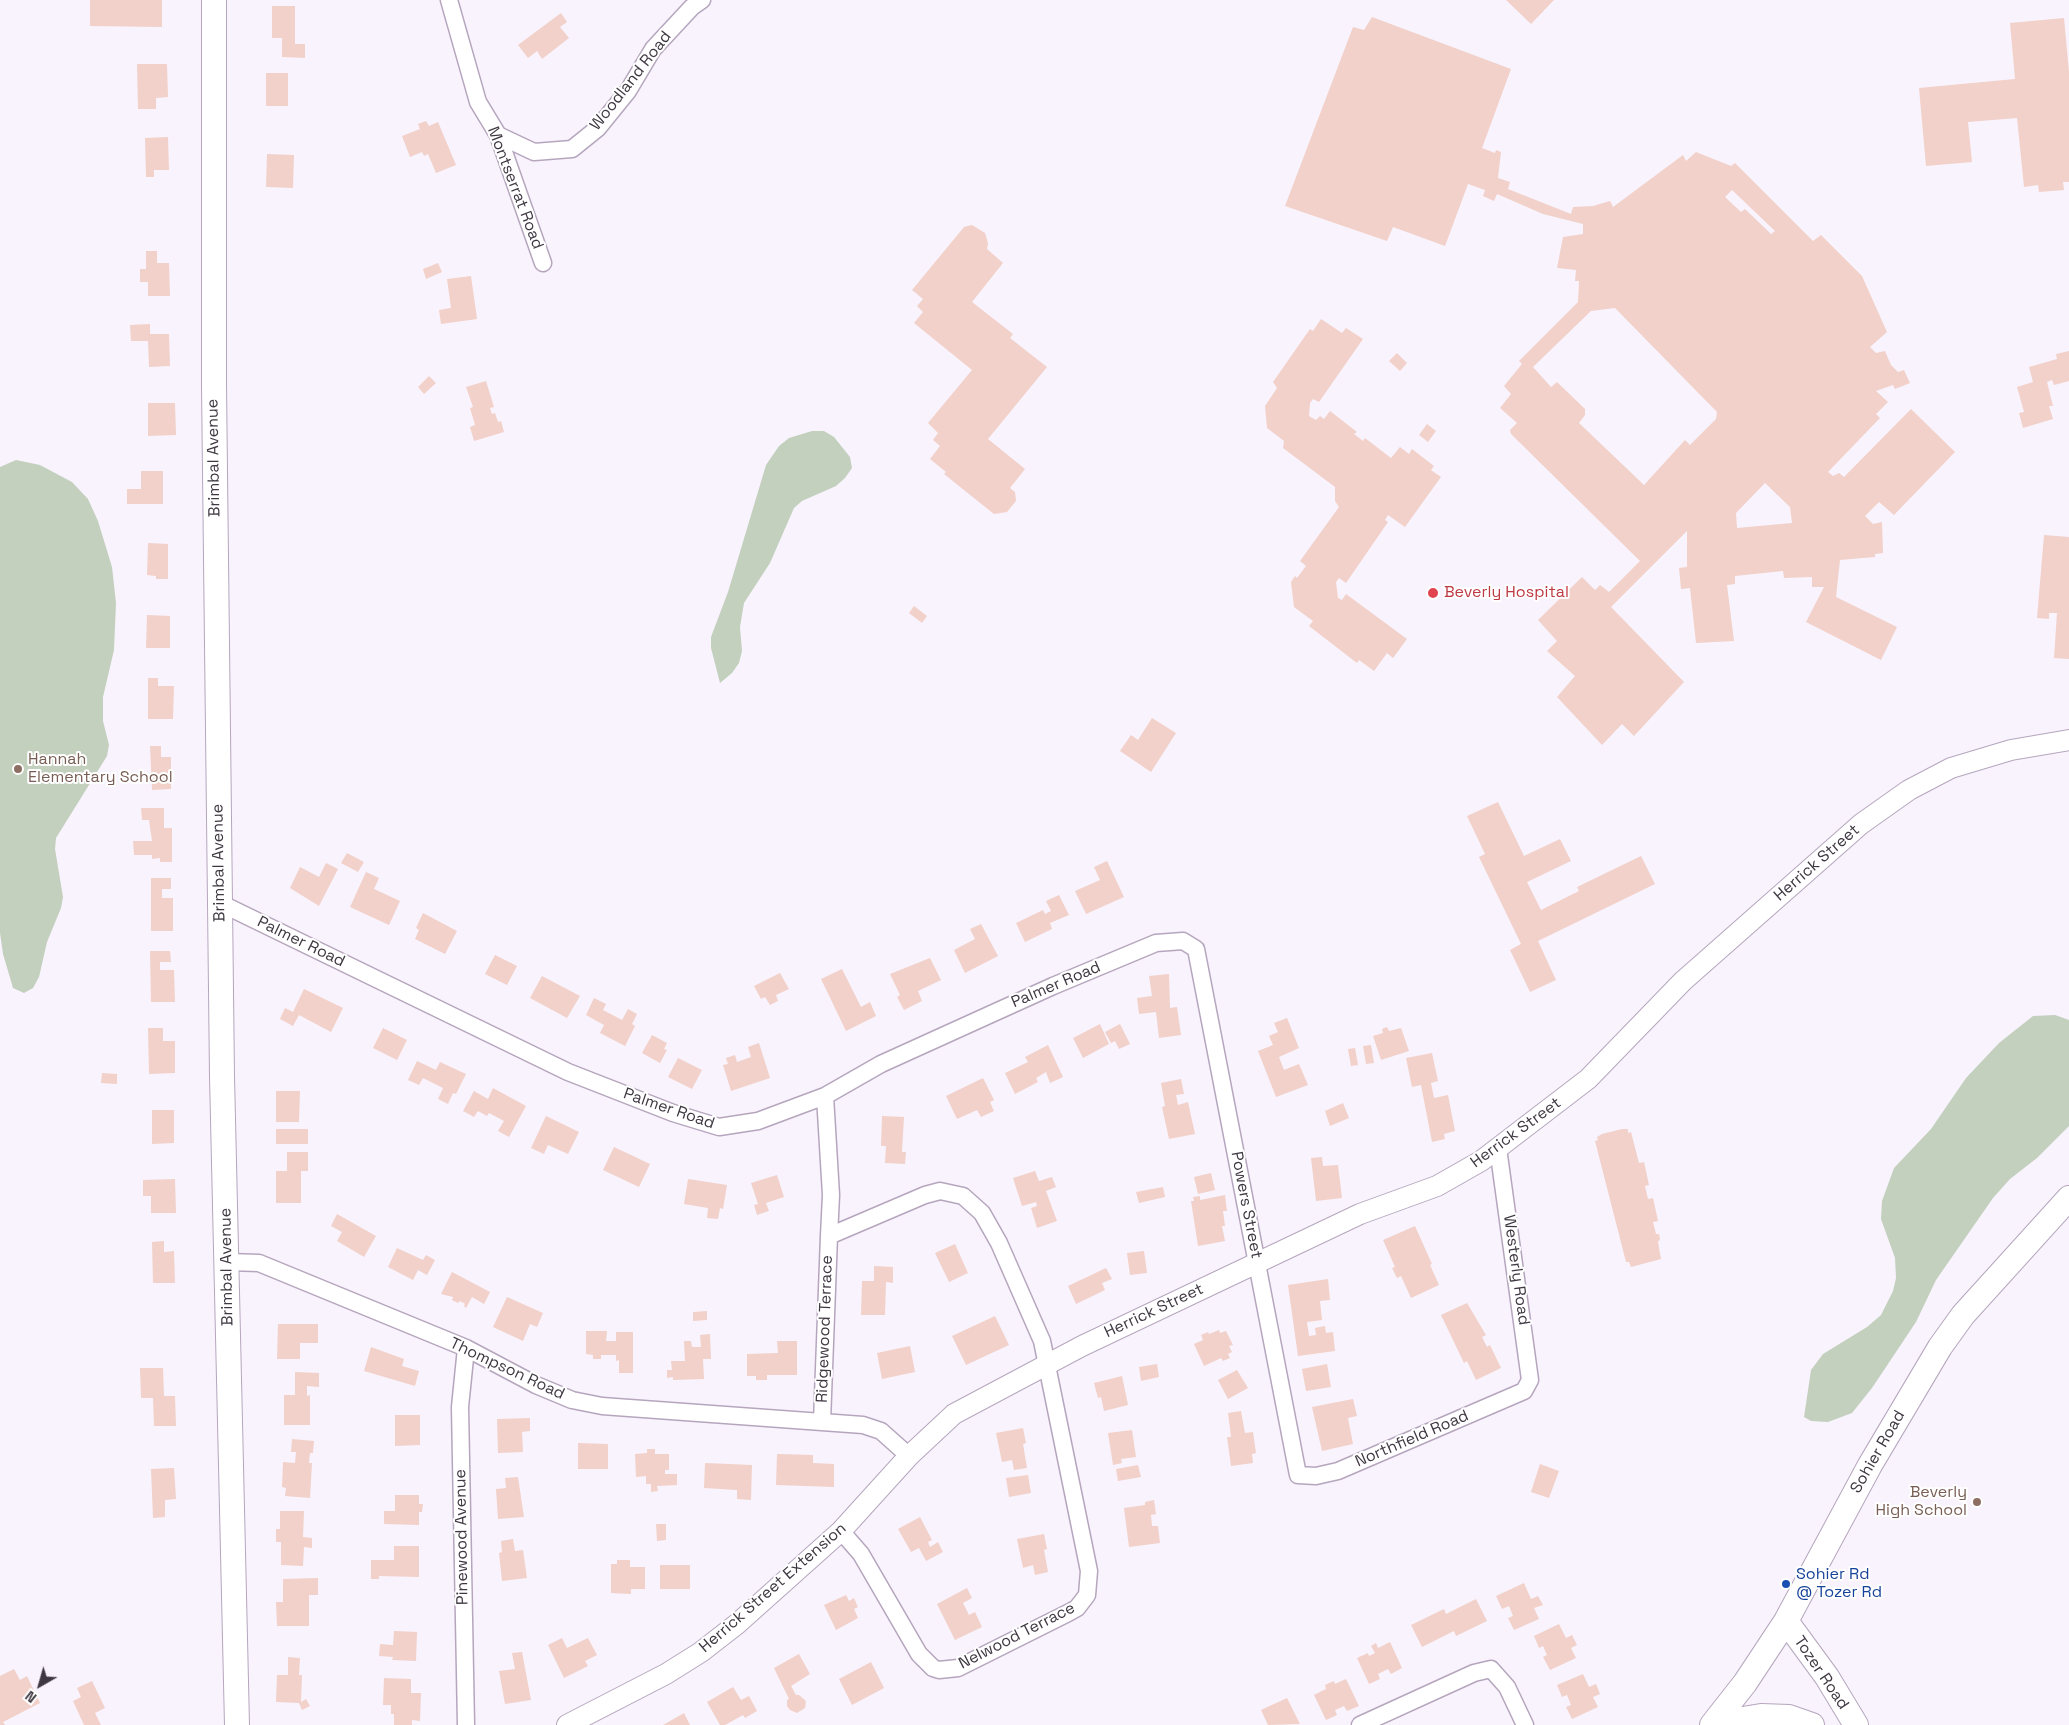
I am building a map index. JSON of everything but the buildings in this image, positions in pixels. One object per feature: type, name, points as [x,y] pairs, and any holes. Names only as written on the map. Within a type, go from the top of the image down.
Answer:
[{"type":"main road","name":"Brimbal Avenue","points":[[214,0],[214,385],[220,903],[237,1725]]},
{"type":"main road","name":"Sohier Road","points":[[1713,1725],[1745,1683],[1786,1621],[1870,1464],[1940,1347],[1963,1315],[2069,1198]]},
{"type":"main road","name":"Tozer Road","points":[[1786,1621],[1827,1677],[1856,1725]]},
{"type":"main road","points":[[1713,1725],[1760,1716],[1789,1717],[1812,1725]]},
{"type":"street","name":"Montserrat Road","points":[[449,0],[478,102],[498,135],[543,263]]},
{"type":"street","name":"Woodland Road","points":[[498,135],[534,152],[572,149],[598,128],[628,91],[653,49],[692,7],[702,0]]},
{"type":"street","name":"Herrick Street","points":[[909,1456],[954,1414],[1047,1364],[1360,1214],[1437,1186],[1481,1161],[1588,1079],[1683,981],[1861,824],[1909,790],[1951,768],[2011,750],[2069,740]]},
{"type":"street","name":"Palmer Road","points":[[220,903],[568,1072],[673,1113],[719,1127],[758,1121],[825,1096],[881,1064],[1053,986],[1156,943],[1183,941]]},
{"type":"street","name":"Powers Street","points":[[1183,941],[1196,950],[1298,1475]]},
{"type":"street","name":"Ridgewood Terrace","points":[[822,1422],[831,1195],[825,1096]]},
{"type":"street","name":"Westerly Road","points":[[1498,1148],[1530,1367],[1530,1380],[1524,1391]]},
{"type":"street","name":"Ridgewood Terrace","points":[[829,1236],[925,1195],[940,1191],[963,1196],[982,1213],[1012,1270],[1042,1341],[1047,1364]]},
{"type":"street","name":"Thompson Road","points":[[228,1262],[259,1262],[466,1348],[536,1385],[572,1400],[602,1406],[874,1427],[886,1434],[909,1456]]},
{"type":"street","name":"Pinewood Avenue","points":[[466,1348],[460,1407],[466,1725]]},
{"type":"street","name":"Nelwood Terrace","points":[[841,1531],[861,1554],[918,1654],[933,1668],[946,1670],[958,1668],[1077,1608],[1087,1595],[1090,1571],[1047,1364]]},
{"type":"street","name":"Northfield Road","points":[[1298,1475],[1316,1476],[1338,1471],[1524,1391]]},
{"type":"street","name":"Herrick Street Extension","points":[[567,1725],[666,1674],[701,1652],[736,1624],[841,1531],[909,1456]]},
{"type":"street","points":[[1360,1725],[1474,1673],[1491,1669],[1507,1687],[1525,1725]]},
{"type":"green space","points":[[812,431],[824,431],[834,437],[850,457],[852,468],[836,486],[802,501],[794,508],[770,563],[744,603],[740,627],[742,651],[739,663],[732,673],[720,683],[711,648],[711,637],[728,592],[766,465],[779,446],[789,438]]},
{"type":"green space","points":[[16,460],[40,465],[72,482],[88,499],[98,521],[112,567],[116,603],[114,650],[103,697],[103,721],[109,745],[107,756],[56,838],[55,849],[63,897],[61,908],[47,942],[39,977],[33,988],[24,993],[13,988],[3,954],[0,933],[0,467]]},
{"type":"green space","points":[[2055,1015],[2069,1020],[2069,1126],[2037,1158],[2010,1179],[1993,1198],[1936,1280],[1916,1322],[1872,1388],[1852,1413],[1828,1422],[1811,1421],[1804,1417],[1811,1370],[1823,1354],[1867,1327],[1881,1315],[1893,1291],[1896,1278],[1895,1258],[1881,1219],[1882,1201],[1894,1168],[1931,1129],[1966,1078],[1999,1043],[2033,1016]]},
{"type":"place","name":"Beverly Hospital","points":[[1433,593]]},
{"type":"place","name":"Hannah Elementary School","points":[[18,769]]},
{"type":"place","name":"Beverly High School","points":[[1977,1502]]},
{"type":"place","name":"Sohier Rd @ Tozer Rd","points":[[1786,1584]]}]
